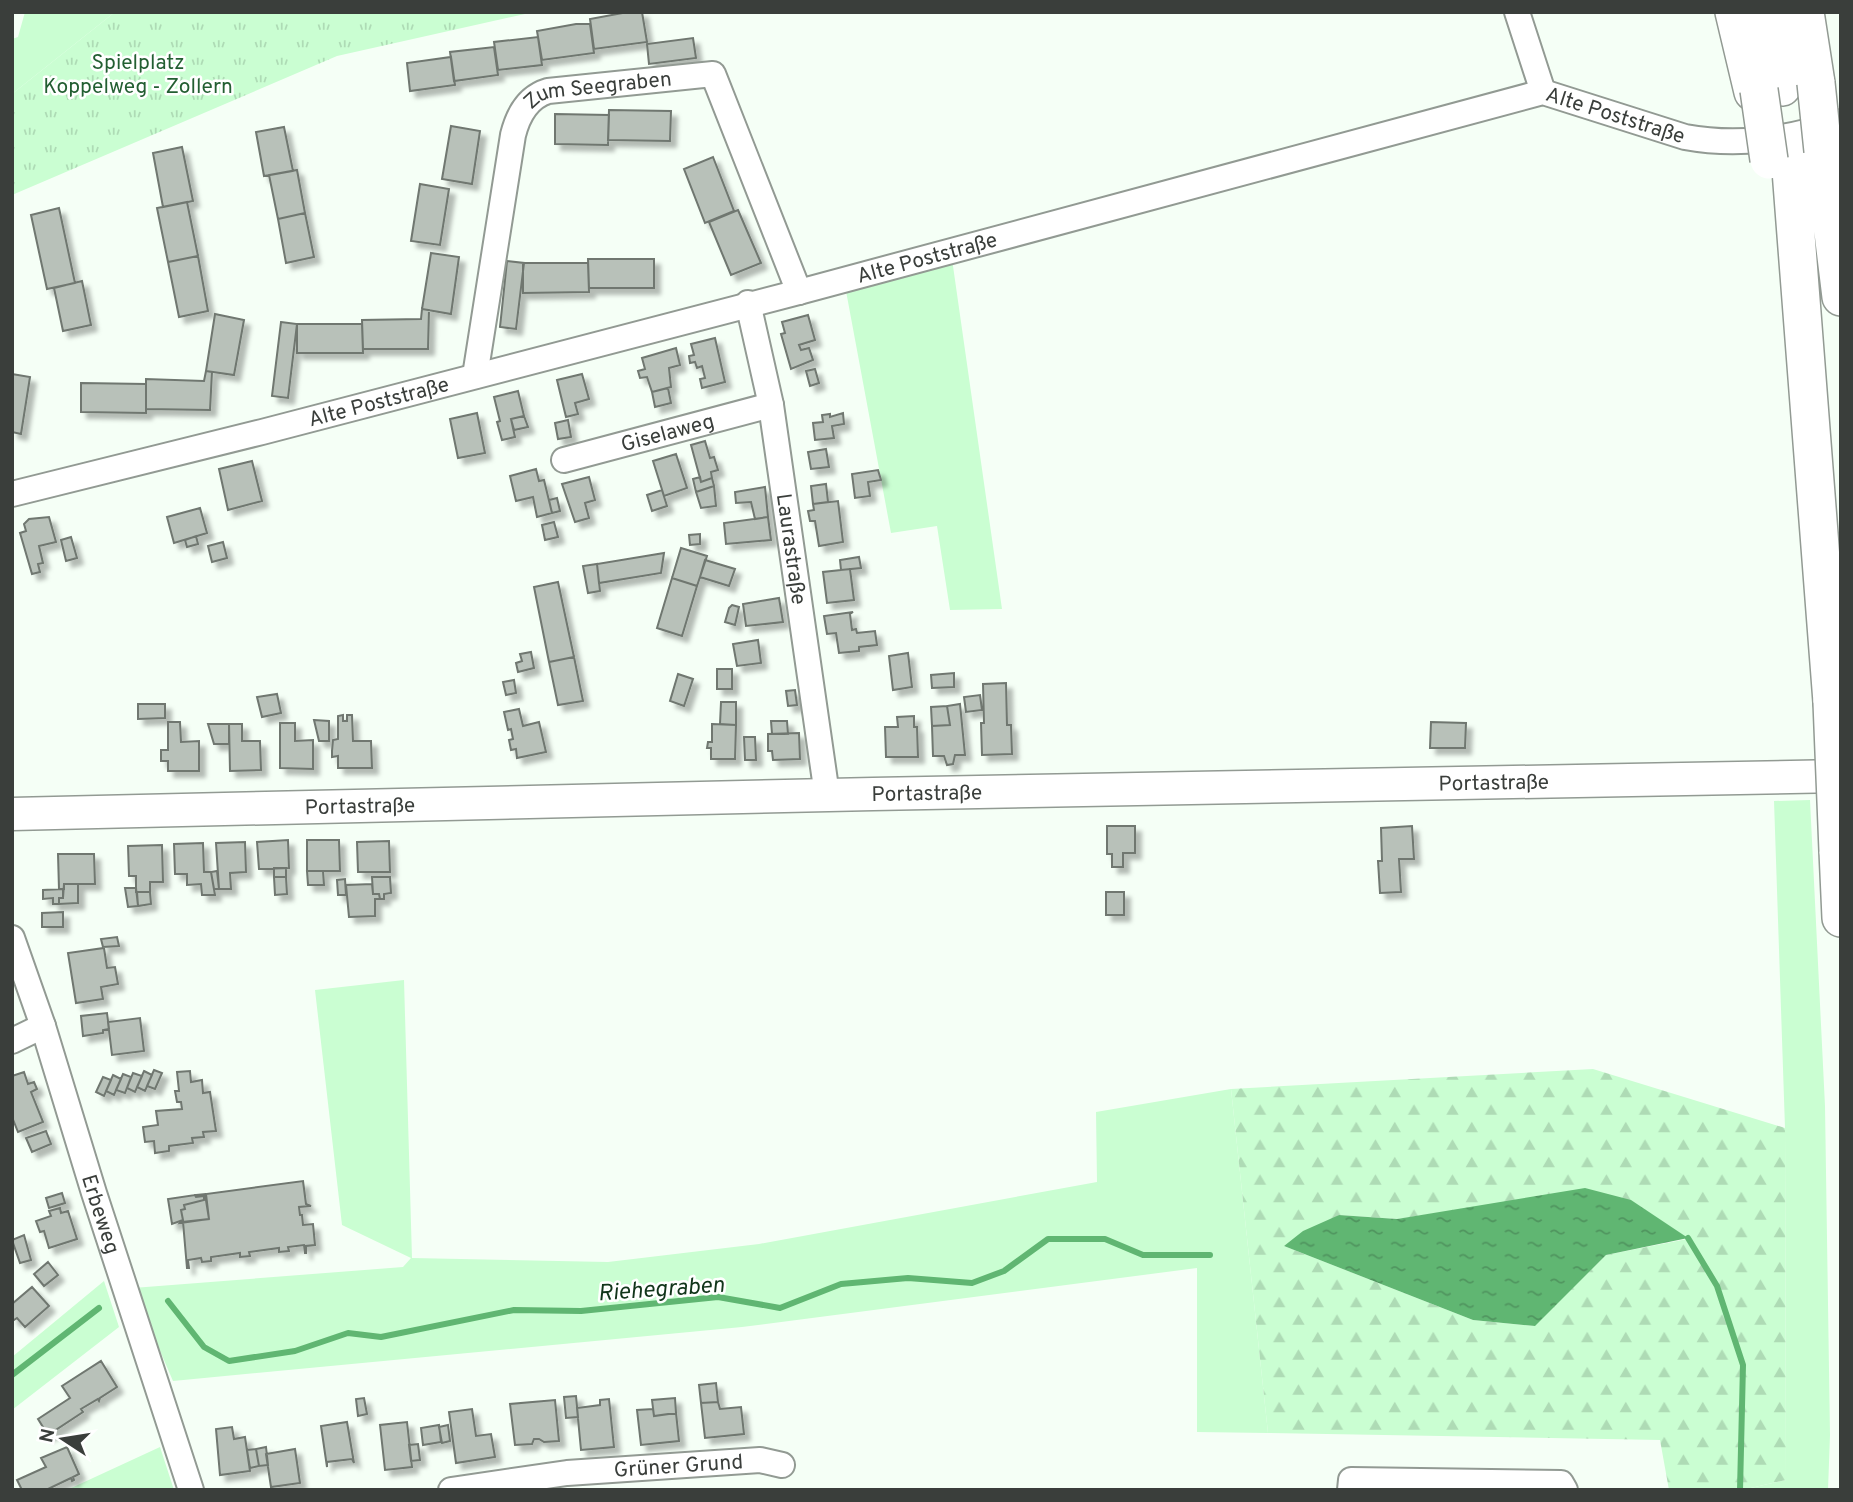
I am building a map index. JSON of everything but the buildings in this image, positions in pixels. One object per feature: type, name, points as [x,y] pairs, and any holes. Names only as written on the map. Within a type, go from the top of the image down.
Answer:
[{"type":"highway","points":[[1734,12],[1789,87]]},
{"type":"highway","points":[[1748,12],[1789,87],[1813,146],[1841,297]]},
{"type":"highway","points":[[1771,12],[1789,87],[1813,146],[1789,360],[1815,490],[1832,702],[1841,918]]},
{"type":"highway","points":[[1789,87],[1805,12]]},
{"type":"highway","points":[[1789,87],[1828,12]]},
{"type":"main road","name":"Portastraße","points":[[12,814],[1841,776]]},
{"type":"street","points":[[1517,12],[1543,92]]},
{"type":"street","name":"Zum Seegraben","points":[[475,376],[513,135],[517,120],[525,107],[534,98],[548,91],[713,74],[799,292]]},
{"type":"street","name":"Alte Poststraße","points":[[12,494],[799,292],[1543,92],[1685,137],[1731,142],[1797,136],[1813,146]]},
{"type":"street","name":"Laurastraße","points":[[748,303],[771,405],[827,795]]},
{"type":"street","name":"Giselaweg","points":[[564,460],[771,405]]},
{"type":"street","name":"Erbeweg","points":[[12,938],[43,1026],[94,1193],[191,1490]]},
{"type":"street","points":[[12,1041],[43,1026]]},
{"type":"street","name":"Grüner Grund","points":[[451,1490],[567,1473],[760,1460],[782,1465]]},
{"type":"street","points":[[1350,1490],[1350,1480],[1561,1483],[1566,1490]]},
{"type":"green space","points":[[25,12],[115,12],[12,94],[12,39],[18,37]]},
{"type":"green space","name":"Spielplatz Koppelweg - Zollern","points":[[115,12],[534,12],[337,56],[12,195],[12,94]]},
{"type":"green space","points":[[952,259],[1002,609],[950,610],[937,526],[891,533],[846,291]]},
{"type":"green space","points":[[1810,800],[1825,1106],[1830,1435],[1828,1490],[1742,1490],[1786,1480],[1785,1128],[1774,801]]},
{"type":"green space","points":[[404,980],[412,1258],[608,1262],[759,1244],[1097,1182],[1096,1112],[1231,1089],[1268,1433],[1197,1432],[1197,1268],[742,1327],[173,1381],[133,1288],[403,1267],[411,1258],[342,1225],[315,990]]},
{"type":"green space","points":[[1593,1069],[1785,1128],[1786,1480],[1742,1490],[1669,1490],[1660,1440],[1268,1433],[1231,1089]],"holes":[[[1498,1204],[1687,1239],[1606,1255],[1534,1326],[1473,1320],[1284,1246],[1339,1215],[1397,1219]]]},
{"type":"green space","points":[[104,1281],[119,1327],[12,1410],[12,1357]]},
{"type":"green space","points":[[160,1447],[174,1490],[67,1490]]},
{"type":"water","points":[[1585,1188],[1631,1200],[1688,1238],[1606,1255],[1535,1326],[1473,1320],[1284,1246],[1303,1231],[1339,1215],[1397,1219]]},
{"type":"waterway","points":[[1688,1238],[1717,1286],[1743,1365],[1740,1490]]},
{"type":"waterway","name":"Riehegraben","points":[[168,1301],[204,1347],[229,1361],[295,1351],[348,1333],[381,1337],[514,1310],[581,1311],[718,1297],[780,1308],[841,1284],[908,1278],[972,1283],[1004,1271],[1048,1239],[1105,1239],[1143,1255],[1210,1255]]},
{"type":"waterway","points":[[12,1375],[99,1308]]}]
